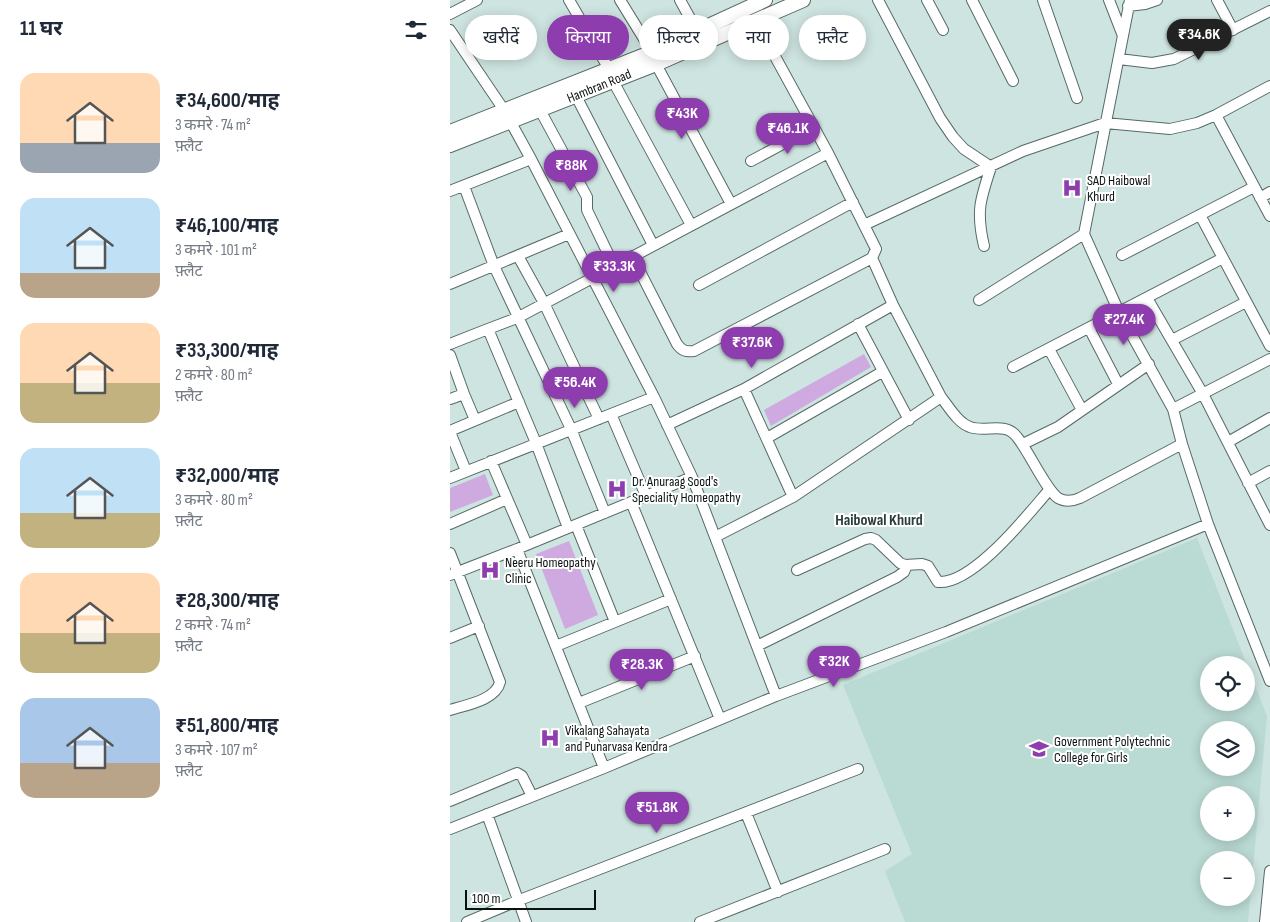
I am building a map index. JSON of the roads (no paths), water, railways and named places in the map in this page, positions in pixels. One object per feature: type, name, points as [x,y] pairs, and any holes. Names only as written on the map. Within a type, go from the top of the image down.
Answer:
[{"type":"main road","name":"Hambran Road","points":[[718,22],[766,0]]},
{"type":"main road","name":"Hambran Road","points":[[768,15],[802,0]]},
{"type":"main road","name":"Hambran Road","points":[[450,145],[507,116],[649,60]]},
{"type":"main road","name":"Hambran Road","points":[[450,132],[507,116],[540,110],[576,96],[611,75]]},
{"type":"street","points":[[450,14],[477,0]]},
{"type":"street","points":[[569,0],[692,225]]},
{"type":"street","points":[[620,0],[639,32]]},
{"type":"street","points":[[680,0],[688,15]]},
{"type":"street","points":[[878,0],[940,118],[953,138],[964,149],[991,167]]},
{"type":"street","points":[[927,0],[943,30]]},
{"type":"street","points":[[972,0],[1013,81]]},
{"type":"street","points":[[1043,0],[1077,98]]},
{"type":"street","points":[[1109,0],[1123,36]]},
{"type":"street","points":[[1157,0],[1146,4],[1129,3],[1084,234],[1119,312],[1173,409],[1182,444],[1208,524],[1270,681]]},
{"type":"street","points":[[1217,0],[1233,30]]},
{"type":"street","points":[[1119,59],[1152,63],[1174,59],[1270,11]]},
{"type":"street","points":[[450,30],[507,116],[531,159],[654,397],[692,477],[776,696]]},
{"type":"street","points":[[655,60],[731,204]]},
{"type":"street","points":[[632,256],[677,344],[683,351],[687,352],[694,352],[872,258],[876,249],[828,153],[777,60]]},
{"type":"street","points":[[864,225],[1023,152],[1105,123],[1170,129],[1197,123],[1270,86]]},
{"type":"street","points":[[576,96],[653,245]]},
{"type":"street","points":[[540,110],[587,196],[585,206],[614,266]]},
{"type":"street","points":[[1216,115],[1270,216]]},
{"type":"street","points":[[751,161],[814,128]]},
{"type":"street","points":[[450,344],[517,318],[828,153]]},
{"type":"street","points":[[450,191],[531,159]]},
{"type":"street","points":[[984,246],[979,221],[979,206],[991,167]]},
{"type":"street","points":[[464,186],[494,266],[571,429],[605,513]]},
{"type":"street","points":[[1122,255],[1254,187]]},
{"type":"street","points":[[1260,198],[1270,192]]},
{"type":"street","points":[[699,285],[852,202]]},
{"type":"street","points":[[1200,215],[1270,346]]},
{"type":"street","points":[[450,284],[569,234]]},
{"type":"street","points":[[979,300],[1084,234]]},
{"type":"street","points":[[518,256],[544,303],[599,419]]},
{"type":"street","points":[[872,258],[893,304],[941,397],[962,423],[969,427],[976,429],[1008,429],[1013,432],[1023,444],[1054,494],[1064,500],[1072,501],[1080,498],[1182,444]]},
{"type":"street","points":[[1013,368],[1223,258]]},
{"type":"street","points":[[1147,298],[1203,394],[1270,524]]},
{"type":"street","points":[[1172,340],[1246,302]]},
{"type":"street","points":[[667,425],[744,389],[893,304]]},
{"type":"street","points":[[858,324],[909,420]]},
{"type":"street","points":[[1089,328],[1118,384]]},
{"type":"street","points":[[488,329],[614,622]]},
{"type":"street","points":[[1049,349],[1082,410]]},
{"type":"street","points":[[450,355],[475,420]]},
{"type":"street","points":[[1173,409],[1270,359]]},
{"type":"street","points":[[1023,444],[1058,427],[1148,364]]},
{"type":"street","points":[[766,438],[882,372]]},
{"type":"street","points":[[744,389],[793,497]]},
{"type":"street","points":[[450,399],[464,394]]},
{"type":"street","points":[[450,478],[654,397]]},
{"type":"street","points":[[715,537],[793,497],[941,397]]},
{"type":"street","points":[[466,471],[450,431],[519,402]]},
{"type":"street","points":[[611,414],[646,496]]},
{"type":"street","points":[[1228,442],[1270,418]]},
{"type":"street","points":[[491,461],[507,499],[556,646],[604,768]]},
{"type":"street","points":[[1248,483],[1270,471]]},
{"type":"street","points":[[454,574],[692,477]]},
{"type":"street","points":[[797,570],[869,538],[876,540],[900,563],[928,566],[940,582],[951,580],[975,568],[1015,530],[1050,488]]},
{"type":"street","points":[[450,524],[507,499]]},
{"type":"street","points":[[631,502],[720,719]]},
{"type":"street","points":[[450,829],[604,768],[776,696],[946,632],[1208,524]]},
{"type":"street","points":[[450,554],[454,574],[479,626],[500,682],[499,688],[483,699],[450,710]]},
{"type":"street","points":[[757,646],[896,577],[904,572],[907,565]]},
{"type":"street","points":[[556,646],[671,599]]},
{"type":"street","points":[[450,638],[479,626]]},
{"type":"street","points":[[579,703],[695,656]]},
{"type":"street","points":[[467,922],[858,769]]},
{"type":"street","points":[[450,801],[517,773],[522,776],[532,796]]},
{"type":"street","points":[[746,813],[778,892]]},
{"type":"street","points":[[487,814],[526,922]]},
{"type":"street","points":[[700,922],[719,919],[778,892],[885,848]]},
{"type":"street","points":[[1265,922],[1270,871]]},
{"type":"place","name":"SAD Haibowal Khurd","points":[[1072,188]]},
{"type":"place","name":"Dr. Anuraag Sood's Speciality Homeopathy","points":[[617,489]]},
{"type":"place","name":"Neeru Homeopathy Clinic","points":[[490,570]]},
{"type":"place","name":"Vikalang Sahayata and Punarvasa Kendra","points":[[550,738]]},
{"type":"place","name":"Government Polytechnic College for Girls","points":[[1039,749]]},
{"type":"district","name":"Haibowal Khurd","points":[[879,520]]}]
